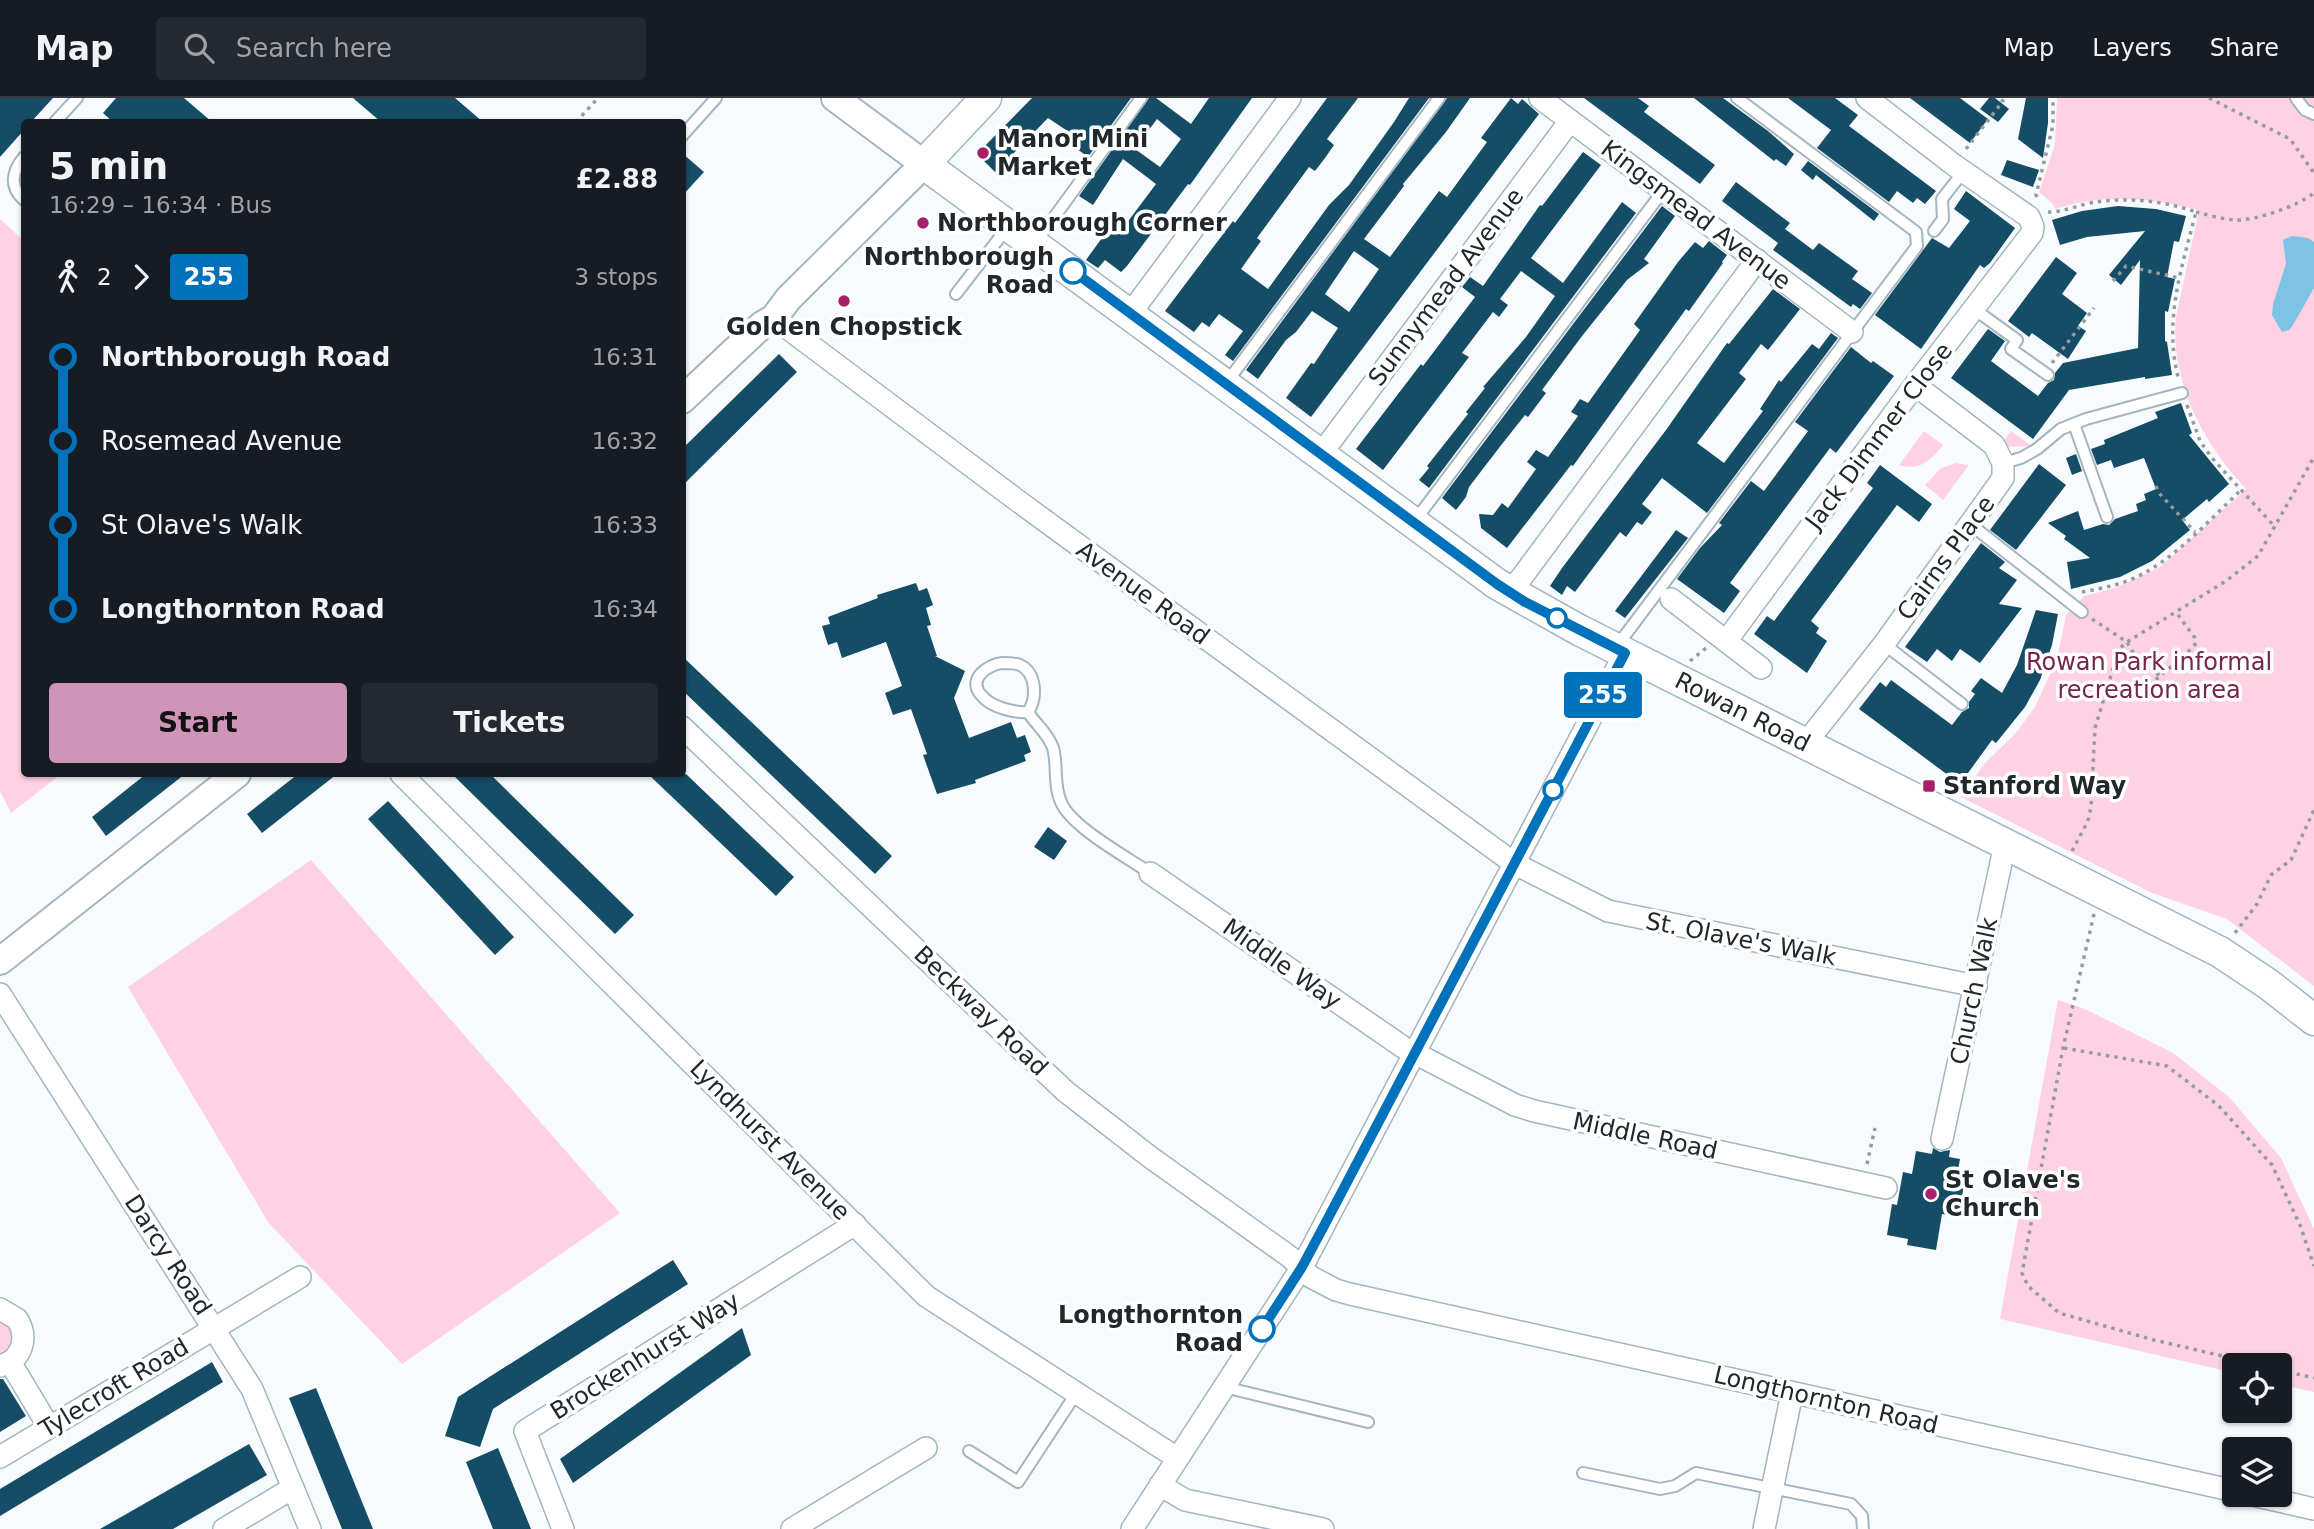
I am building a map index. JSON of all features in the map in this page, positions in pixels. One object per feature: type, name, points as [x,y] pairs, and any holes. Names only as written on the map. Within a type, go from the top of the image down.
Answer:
[{"type":"main road","points":[[924,164],[986,98]]},
{"type":"main road","name":"Rowan Road","points":[[924,164],[1510,593],[1620,651],[2220,952],[2268,984],[2314,1020]]},
{"type":"street","points":[[686,396],[762,325],[774,318],[788,299],[924,164],[835,98]]},
{"type":"street","points":[[1130,314],[1290,98]]},
{"type":"street","name":"Kingsmead Avenue","points":[[1540,98],[1852,332]]},
{"type":"street","points":[[1867,98],[1959,168]]},
{"type":"street","name":"Sunnymead Avenue","points":[[1321,454],[1570,121]]},
{"type":"street","name":"Jack Dimmer Close","points":[[1727,640],[1915,385],[2032,233],[2029,217],[1959,168]]},
{"type":"street","points":[[1510,593],[1757,260]]},
{"type":"street","name":"Avenue Road","points":[[774,318],[1007,493],[1515,864]]},
{"type":"street","points":[[1915,385],[1987,439],[2003,463]]},
{"type":"street","name":"Cairns Place","points":[[1805,744],[1884,644],[1998,487],[2004,471],[2003,463]]},
{"type":"street","points":[[1671,599],[1760,668]]},
{"type":"street","points":[[1132,1529],[1302,1267],[1515,864],[1620,651]]},
{"type":"street","name":"Beckway Road","points":[[686,731],[1065,1091],[1150,1157],[1302,1267]]},
{"type":"street","points":[[0,961],[233,777]]},
{"type":"street","name":"Lyndhurst Avenue","points":[[404,777],[926,1296],[1177,1458]]},
{"type":"street","name":"Church Walk","points":[[1942,1139],[2005,844]]},
{"type":"street","name":"St. Olave's Walk","points":[[1515,864],[1608,911],[1976,986]]},
{"type":"street","name":"Middle Way","points":[[1150,873],[1391,1039],[1415,1052]]},
{"type":"street","name":"Darcy Road","points":[[0,994],[215,1328],[259,1403],[310,1529]]},
{"type":"street","name":"Middle Road","points":[[1415,1052],[1483,1090],[1527,1110],[1886,1188]]},
{"type":"street","name":"Brockenhurst Way","points":[[562,1529],[525,1431],[855,1224]]},
{"type":"street","name":"Longthornton Road","points":[[1302,1267],[1311,1277],[1336,1290],[2222,1489]]},
{"type":"street","name":"Tylecroft Road","points":[[0,1457],[300,1277]]},
{"type":"street","points":[[0,1309],[11,1313],[23,1328],[23,1346],[5,1364],[49,1427]]},
{"type":"street","points":[[1764,1529],[1792,1393]]},
{"type":"street","points":[[792,1529],[926,1447]]},
{"type":"street","points":[[1160,1485],[1185,1500],[1323,1529]]},
{"type":"street","points":[[224,1529],[293,1488]]},
{"type":"street","points":[[2292,1504],[2314,1509]]},
{"type":"lane","points":[[58,119],[77,98]]},
{"type":"lane","points":[[686,132],[716,98]]},
{"type":"lane","points":[[1034,244],[1141,98]]},
{"type":"lane","points":[[1226,384],[1439,98]]},
{"type":"lane","points":[[1620,651],[1916,246],[1916,232],[1737,98]]},
{"type":"lane","points":[[2296,98],[2305,110],[2314,114]]},
{"type":"lane","points":[[21,160],[13,178],[15,190],[21,197]]},
{"type":"lane","points":[[1934,231],[1943,219],[1942,199],[1959,168]]},
{"type":"lane","points":[[1413,523],[1663,191]]},
{"type":"lane","points":[[956,294],[1009,226]]},
{"type":"lane","points":[[1974,309],[2017,340],[2011,349],[2046,374]]},
{"type":"lane","points":[[2003,463],[2037,449],[2061,429],[2182,393]]},
{"type":"lane","points":[[2074,424],[2107,517]]},
{"type":"lane","points":[[1970,524],[2082,612]]},
{"type":"lane","points":[[1884,644],[1962,704]]},
{"type":"lane","points":[[1028,712],[1032,707],[1034,687],[1026,669],[1011,663],[986,667],[978,679],[979,694],[1009,710],[1028,712],[1048,737],[1053,747],[1060,801],[1070,816],[1150,873]]},
{"type":"lane","points":[[1224,1387],[1368,1422]]},
{"type":"lane","points":[[969,1451],[1018,1482],[1077,1392]]},
{"type":"lane","points":[[1583,1473],[1660,1489],[1675,1486],[1696,1473],[1851,1504],[1863,1516],[1863,1529]]},
{"type":"path","points":[[579,119],[598,98]]},
{"type":"path","points":[[1959,168],[2003,101],[1999,98]]},
{"type":"path","points":[[2053,98],[2053,125],[2036,195],[2049,214],[2089,203],[2125,200],[2165,204],[2234,220],[2259,216],[2299,202],[2314,193]]},
{"type":"path","points":[[2208,98],[2290,139],[2314,173]]},
{"type":"path","points":[[2196,212],[2179,278],[2171,335],[2182,393],[2200,441],[2275,527]]},
{"type":"path","points":[[2113,281],[2126,266],[2179,278]]},
{"type":"path","points":[[2046,374],[2094,308]]},
{"type":"path","points":[[2062,873],[2088,821],[2091,807],[2093,740],[2098,712],[2119,649],[2248,566],[2258,556],[2314,457]]},
{"type":"path","points":[[2156,486],[2158,492],[2196,533]]},
{"type":"path","points":[[2160,676],[2132,651],[2127,642],[2082,612],[2078,593],[2114,586],[2163,562],[2241,490]]},
{"type":"path","points":[[2106,691],[2139,699],[2146,688],[2196,643],[2176,612]]},
{"type":"path","points":[[1672,677],[1712,643],[1727,640]]},
{"type":"path","points":[[2220,952],[2251,912],[2271,875],[2291,860],[2314,810]]},
{"type":"path","points":[[2104,894],[2095,909],[2063,1048],[2022,1273],[2028,1286],[2059,1314],[2222,1356]]},
{"type":"path","points":[[2063,1048],[2167,1066],[2219,1106],[2272,1165],[2300,1224],[2314,1266]]},
{"type":"path","points":[[1863,1183],[1875,1128]]},
{"type":"path","points":[[2292,1373],[2314,1378]]},
{"type":"green space","name":"Rowan Park informal recreation area","points":[[2057,98],[2314,98],[2314,986],[2227,919],[2152,893],[1961,797],[1985,763],[2016,733],[2035,707],[2057,659],[2066,615],[2084,596],[2115,588],[2160,567],[2246,489],[2203,432],[2184,388],[2178,365],[2176,317],[2199,210],[2127,199],[2091,201],[2055,209],[2039,192],[2055,144]]},
{"type":"green space","points":[[0,219],[21,238],[21,777],[57,777],[11,813],[0,791]]},
{"type":"green space","points":[[1924,431],[1943,445],[1919,466],[1899,465]]},
{"type":"green space","points":[[2011,431],[2030,446],[2007,447],[2003,442]]},
{"type":"green space","points":[[1956,463],[1969,465],[1943,500],[1925,485],[1941,468]]},
{"type":"green space","points":[[311,860],[620,1213],[402,1364],[268,1222],[128,987]]},
{"type":"green space","points":[[2058,1000],[2085,1009],[2173,1053],[2229,1097],[2281,1158],[2314,1229],[2314,1392],[2292,1387],[2292,1353],[2222,1353],[2222,1370],[2000,1319]]},
{"type":"green space","points":[[0,1312],[20,1331],[0,1363]]},
{"type":"water","points":[[2292,236],[2308,238],[2314,242],[2314,288],[2293,325],[2282,332],[2272,315],[2273,304],[2286,264],[2283,240]]},
{"type":"building","points":[[0,98],[53,98],[34,119],[21,119],[21,133],[0,157]]},
{"type":"building","points":[[116,98],[184,98],[208,119],[110,119],[103,113]]},
{"type":"building","points":[[353,98],[455,98],[480,119],[378,119]]},
{"type":"building","points":[[1032,98],[1131,98],[1088,157],[1073,146],[1078,138],[1048,118],[1009,158],[1015,165],[1003,176],[998,169],[995,172],[977,154]]},
{"type":"building","points":[[1149,98],[1156,98],[1191,124],[1209,98],[1252,98],[1190,185],[1188,184],[1121,272],[1105,260],[1098,268],[1086,260],[1107,231],[1110,233],[1120,220],[1126,224],[1156,184],[1123,159],[1093,205],[1079,196]],"holes":[[[1157,119],[1181,139],[1160,167],[1135,149]]]},
{"type":"building","points":[[1327,98],[1358,98],[1327,139],[1334,145],[1315,171],[1309,167],[1257,238],[1261,241],[1241,269],[1268,289],[1329,205],[1349,185],[1409,98],[1429,98],[1233,361],[1225,355],[1243,331],[1219,314],[1209,327],[1202,322],[1194,332],[1165,311],[1233,221],[1235,223]]},
{"type":"building","points":[[1447,98],[1470,98],[1364,239],[1390,257],[1439,191],[1447,197],[1487,142],[1481,138],[1511,98],[1518,104],[1522,99],[1539,114],[1311,417],[1286,398],[1311,363],[1314,364],[1338,328],[1312,311],[1296,332],[1286,340],[1258,379],[1246,370]],"holes":[[[1354,251],[1379,269],[1349,312],[1325,294]]]},
{"type":"building","points":[[1584,98],[1638,98],[1649,106],[1644,112],[1715,165],[1700,184]]},
{"type":"building","points":[[1694,98],[1723,98],[1794,154],[1786,166],[1776,159],[1774,161]]},
{"type":"building","points":[[1788,98],[1835,98],[1858,115],[1849,126],[1936,191],[1925,204],[1917,198],[1913,203],[1897,191],[1889,202],[1817,148],[1831,130]]},
{"type":"building","points":[[1910,98],[1960,98],[1988,119],[1970,143]]},
{"type":"building","points":[[1989,98],[1995,98],[2009,109],[1998,122],[1980,109]]},
{"type":"building","points":[[2026,98],[2048,98],[2043,158],[2018,139]]},
{"type":"building","points":[[1583,152],[1601,165],[1531,258],[1563,283],[1622,202],[1636,213],[1429,488],[1419,480],[1429,468],[1427,466],[1468,414],[1466,412],[1485,388],[1483,387],[1526,337],[1555,296],[1521,271],[1500,299],[1508,305],[1499,317],[1493,312],[1462,353],[1469,357],[1383,470],[1356,449],[1475,297],[1462,287],[1470,277],[1483,286],[1540,205],[1542,206]]},
{"type":"building","points":[[686,156],[704,172],[686,192]]},
{"type":"building","points":[[2007,160],[2039,170],[2033,187],[2001,175]]},
{"type":"building","points":[[1808,161],[1879,214],[1874,221],[1816,175],[1813,180],[1801,170]]},
{"type":"building","points":[[1736,182],[1790,223],[1785,229],[1813,250],[1819,243],[1858,271],[1852,279],[1872,293],[1860,309],[1853,304],[1851,307],[1773,250],[1778,243],[1722,201]]},
{"type":"building","points":[[1966,191],[2015,228],[1990,263],[1984,268],[1980,265],[1921,349],[1875,315],[1932,238],[1949,248],[1970,221],[1954,209]]},
{"type":"building","points":[[1662,206],[1675,216],[1644,259],[1649,263],[1627,280],[1582,336],[1542,390],[1546,393],[1502,444],[1469,487],[1466,497],[1456,510],[1442,498]]},
{"type":"building","points":[[2118,206],[2156,209],[2186,216],[2179,242],[2174,241],[2167,277],[2175,279],[2168,312],[2165,311],[2165,341],[2172,375],[2069,390],[2033,439],[1951,378],[1988,329],[2005,341],[1991,361],[2038,396],[2048,383],[2054,380],[2055,373],[2063,363],[2138,348],[2140,260],[2121,285],[2109,275],[2145,231],[2087,237],[2060,245],[2052,220],[2082,211]]},
{"type":"building","points":[[1709,241],[1727,255],[1723,263],[1689,311],[1686,309],[1573,466],[1571,465],[1507,548],[1481,528],[1479,514],[1493,515],[1502,503],[1508,508],[1536,469],[1527,462],[1536,450],[1548,457],[1578,416],[1571,412],[1580,399],[1588,403],[1640,330],[1634,324],[1678,262],[1695,242],[1703,248]]},
{"type":"building","points":[[2056,257],[2077,273],[2062,294],[2087,313],[2078,326],[2086,331],[2068,359],[2032,333],[2029,337],[2008,321]]},
{"type":"building","points":[[1773,289],[1800,309],[1768,350],[1761,344],[1739,373],[1746,379],[1697,443],[1724,463],[1763,411],[1760,409],[1779,380],[1781,382],[1812,344],[1819,349],[1831,333],[1838,338],[1707,513],[1662,478],[1642,504],[1652,512],[1642,525],[1637,522],[1626,537],[1620,532],[1575,592],[1567,586],[1562,595],[1550,586],[1562,568],[1666,430],[1727,343],[1729,344]]},
{"type":"building","points":[[1851,347],[1894,376],[1836,453],[1830,448],[1730,583],[1740,591],[1724,613],[1677,579],[1700,548],[1722,525],[1719,523],[1751,481],[1764,491],[1808,431],[1795,422]]},
{"type":"building","points":[[779,354],[797,372],[686,482],[686,445]]},
{"type":"building","points":[[2181,403],[2192,433],[2189,435],[2229,484],[2209,502],[2207,499],[2182,520],[2190,530],[2152,561],[2120,577],[2071,589],[2067,562],[2090,558],[2048,523],[2078,511],[2084,530],[2103,524],[2109,525],[2115,519],[2138,511],[2136,504],[2146,500],[2144,494],[2156,489],[2144,458],[2114,468],[2111,460],[2097,465],[2091,449],[2105,444],[2104,440],[2158,418],[2155,412]]},
{"type":"building","points":[[2076,454],[2082,471],[2072,475],[2066,458]]},
{"type":"building","points":[[2039,464],[2066,485],[2016,550],[1990,530]]},
{"type":"building","points":[[1880,465],[1932,504],[1919,522],[1897,505],[1811,621],[1819,628],[1816,633],[1827,641],[1807,673],[1754,634],[1767,616],[1774,621],[1873,488],[1867,483]]},
{"type":"building","points":[[1676,530],[1688,538],[1625,618],[1615,611]]},
{"type":"building","points":[[1981,543],[2005,562],[1999,568],[2017,580],[1999,604],[2022,608],[1980,663],[1960,649],[1952,661],[1937,649],[1927,662],[1905,647]]},
{"type":"building","points":[[916,583],[919,591],[927,588],[933,605],[926,608],[931,625],[927,626],[935,656],[965,671],[954,698],[969,738],[1011,722],[1017,738],[1025,735],[1031,752],[1024,755],[1026,761],[975,780],[976,783],[937,794],[923,755],[927,754],[911,709],[893,715],[885,693],[902,686],[886,642],[842,658],[837,642],[828,645],[822,626],[830,624],[828,617],[878,598],[877,595]]},
{"type":"building","points":[[2036,610],[2058,614],[2052,645],[2040,680],[2025,707],[1996,743],[1992,740],[1960,784],[1859,709],[1880,682],[1886,687],[1891,680],[1952,725],[1962,712],[1969,708],[1969,702],[1975,694],[1971,691],[1981,678],[2002,693],[2017,665]]},
{"type":"building","points":[[686,660],[892,856],[875,874],[686,694]]},
{"type":"building","points":[[686,774],[794,877],[776,896],[651,777],[686,777]]},
{"type":"building","points":[[142,777],[181,777],[106,836],[92,817]]},
{"type":"building","points":[[294,777],[333,777],[262,833],[247,814]]},
{"type":"building","points":[[455,777],[493,777],[634,915],[615,934]]},
{"type":"building","points":[[388,801],[514,937],[495,955],[368,819]]},
{"type":"building","points":[[1048,827],[1067,841],[1054,860],[1034,847]]},
{"type":"building","name":"St Olave's Church","points":[[1933,1148],[1940,1152],[1950,1150],[1949,1157],[1960,1159],[1956,1182],[1964,1184],[1959,1217],[1942,1214],[1936,1250],[1907,1245],[1908,1239],[1887,1235],[1892,1204],[1897,1205],[1903,1172],[1912,1174],[1916,1151],[1932,1154]]},
{"type":"building","points":[[673,1260],[688,1284],[493,1409],[480,1447],[445,1436],[458,1397]]},
{"type":"building","points":[[742,1328],[751,1355],[573,1483],[560,1459]]},
{"type":"building","points":[[212,1362],[223,1382],[0,1516],[0,1489]]},
{"type":"building","points":[[0,1379],[3,1379],[26,1416],[0,1432]]},
{"type":"building","points":[[316,1388],[373,1529],[342,1529],[289,1398]]},
{"type":"building","points":[[249,1444],[267,1475],[173,1529],[100,1529]]},
{"type":"building","points":[[498,1448],[531,1529],[493,1529],[466,1462]]},
{"type":"bus line","name":"255","points":[[1073,271],[1497,584],[1525,602],[1625,653],[1302,1267],[1262,1329]]},
{"type":"place","name":"Manor Mini Market","points":[[983,153]]},
{"type":"place","name":"Northborough Corner","points":[[923,223]]},
{"type":"place","name":"Northborough Road","points":[[1073,271]]},
{"type":"place","name":"Golden Chopstick","points":[[844,301]]},
{"type":"place","name":"Stanford Way","points":[[1929,786]]},
{"type":"place","name":"St Olave's Church","points":[[1931,1194]]},
{"type":"place","name":"Longthornton Road","points":[[1262,1329]]}]
